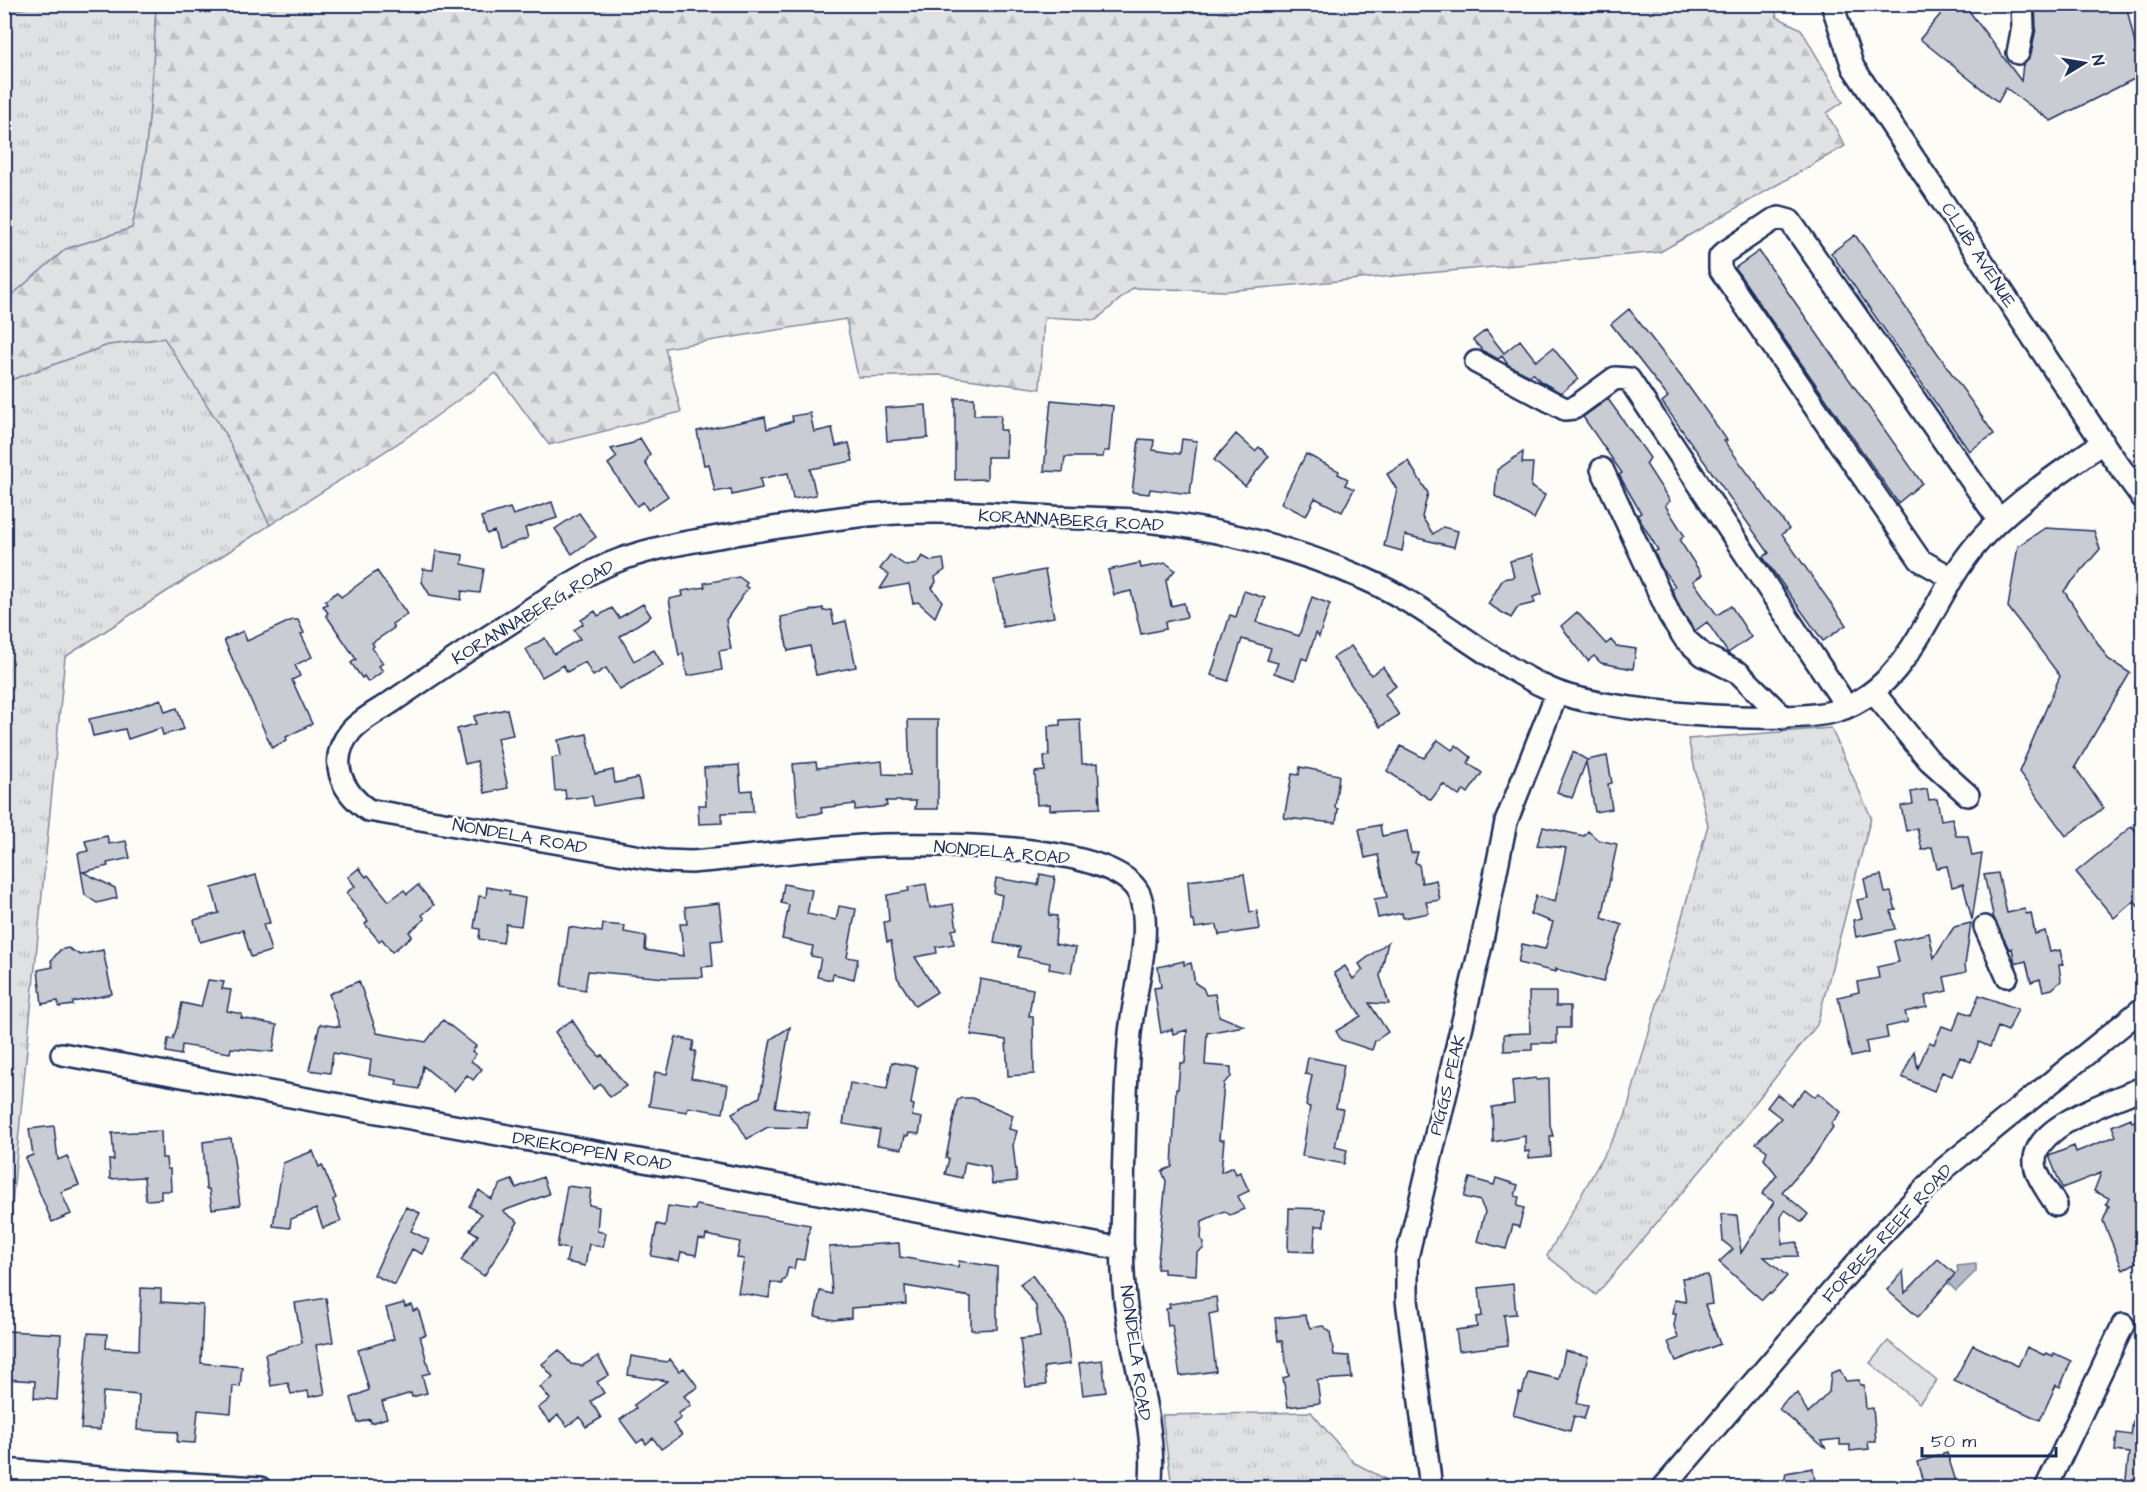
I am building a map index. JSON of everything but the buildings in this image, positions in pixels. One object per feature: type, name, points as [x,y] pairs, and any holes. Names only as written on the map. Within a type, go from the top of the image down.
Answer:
[{"type":"street","name":"CLUB AVENUE","points":[[1832,4],[1853,67],[2142,497]]},
{"type":"street","points":[[2018,53],[2023,26],[2022,4]]},
{"type":"street","points":[[1952,578],[1920,560],[1720,269],[1720,257],[1773,220],[1779,218],[1790,221],[2000,520]]},
{"type":"street","points":[[1476,362],[1565,409],[1574,408],[1616,378],[1629,379],[1839,695],[1845,708]]},
{"type":"street","name":"KORANNABERG ROAD","points":[[369,810],[352,799],[340,773],[339,758],[352,729],[470,648],[615,562],[643,552],[715,538],[840,518],[901,513],[1146,521],[1260,543],[1369,580],[1557,693],[1606,703],[1682,712],[1784,718],[1820,715],[1845,708],[1874,693],[1896,670],[1952,578],[1976,544],[2000,520],[2103,442]]},
{"type":"street","points":[[1602,469],[1670,616],[1685,639],[1703,655],[1739,673],[1784,718]]},
{"type":"street","name":"PIGGS PEAK","points":[[1431,1488],[1407,1300],[1407,1257],[1481,945],[1506,822],[1557,693]]},
{"type":"street","points":[[1874,693],[1929,760],[1968,795]]},
{"type":"street","name":"NONDELA ROAD","points":[[369,810],[664,861],[692,862],[882,845],[971,846],[1051,853],[1111,868],[1128,878],[1139,893],[1144,913],[1144,932],[1129,1043],[1124,1131],[1123,1249],[1126,1312],[1151,1455],[1150,1488]]},
{"type":"street","points":[[1985,927],[2007,976]]},
{"type":"street","name":"FORBES REEF ROAD","points":[[1663,1488],[1878,1238],[1944,1169],[2142,1009]]},
{"type":"street","name":"DRIEKOPPEN ROAD","points":[[62,1054],[1123,1249]]},
{"type":"street","points":[[2056,1205],[2036,1170],[2039,1145],[2063,1123],[2142,1088]]},
{"type":"street","points":[[2046,1488],[2123,1325]]},
{"type":"street","points":[[4,1470],[135,1484],[260,1488]]},
{"type":"green space","points":[[45,5],[156,5],[152,89],[146,145],[132,228],[66,249],[5,301],[4,12]]},
{"type":"green space","points":[[156,5],[1773,5],[1777,17],[1801,29],[1843,102],[1827,113],[1845,146],[1660,252],[1226,291],[1133,288],[1096,320],[1044,317],[1040,389],[939,375],[858,377],[846,319],[665,348],[681,412],[549,445],[496,373],[403,440],[270,525],[225,433],[164,338],[108,345],[5,382],[5,301],[66,249],[132,228],[146,145],[152,89]]},
{"type":"green space","points":[[165,338],[225,433],[270,525],[65,657],[9,1235],[4,1235],[4,382],[108,345]]},
{"type":"green space","points":[[1831,728],[1871,817],[1817,1025],[1712,1157],[1596,1295],[1547,1256],[1625,1117],[1708,825],[1688,739]]},
{"type":"green space","points":[[1888,1341],[1937,1381],[1919,1403],[1870,1363]]},
{"type":"green space","points":[[1311,1412],[1353,1462],[1400,1487],[1172,1487],[1162,1415]]},
{"type":"shaded area","points":[[1976,1264],[1976,1271],[1956,1291],[1947,1282],[1958,1271],[1957,1266]]}]
